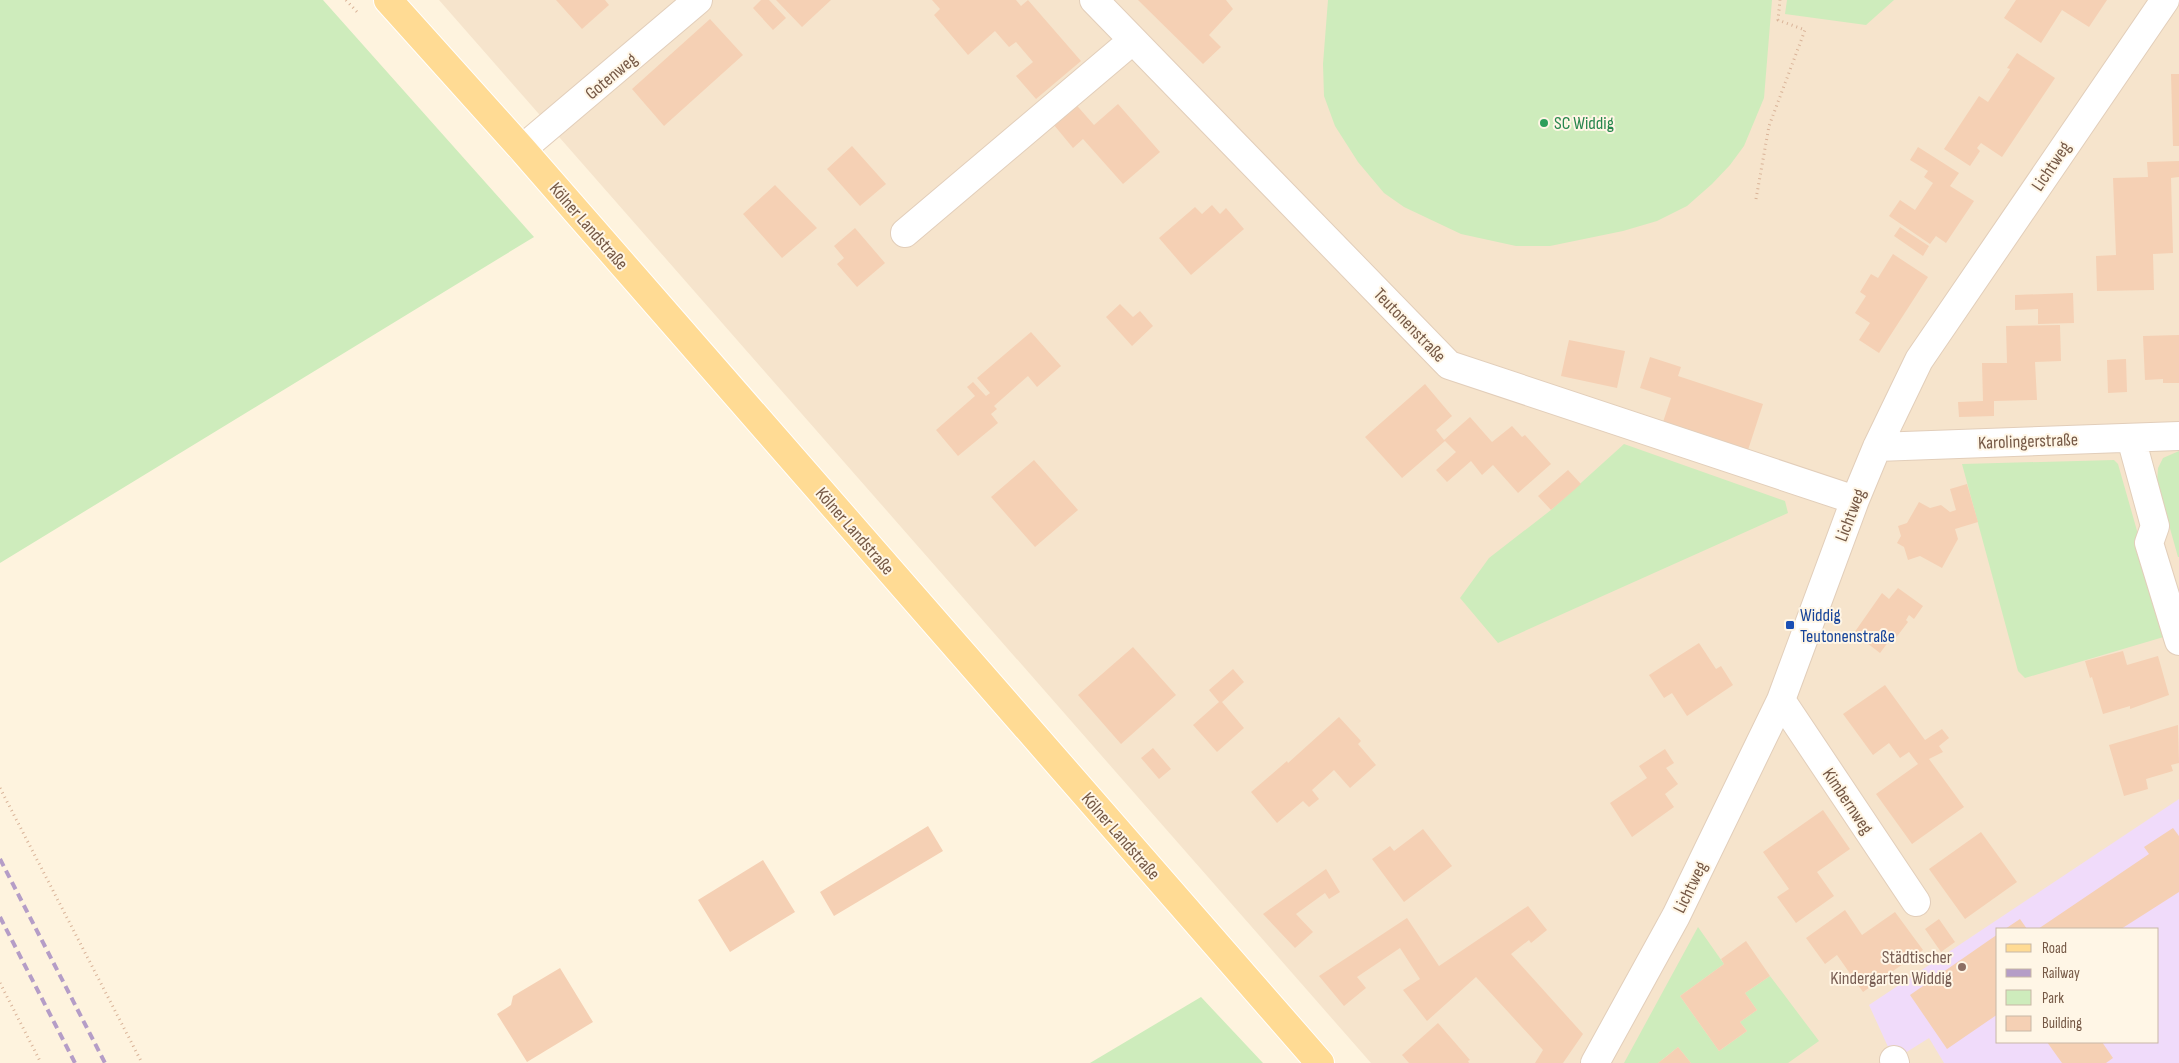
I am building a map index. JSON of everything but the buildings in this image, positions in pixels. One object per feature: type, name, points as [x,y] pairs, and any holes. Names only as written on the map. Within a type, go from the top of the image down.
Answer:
[{"type":"main road","name":"Kölner Landstraße","points":[[388,0],[522,150],[1320,1063]]},
{"type":"street","name":"Gotenweg","points":[[522,150],[698,0]]},
{"type":"street","name":"Teutonenstraße","points":[[1094,0],[1449,365],[1855,500]]},
{"type":"street","name":"Lichtweg","points":[[1594,1063],[1676,916],[1781,700],[1855,500],[1877,447],[1919,360],[2164,0]]},
{"type":"street","points":[[905,233],[1133,40]]},
{"type":"street","name":"Karolingerstraße","points":[[1877,447],[2179,436]]},
{"type":"street","points":[[2131,438],[2155,526],[2150,543],[2179,642]]},
{"type":"street","name":"Kimbernweg","points":[[1781,700],[1916,902]]},
{"type":"path","points":[[1756,199],[1769,126],[1805,30],[1778,20],[1780,0]]},
{"type":"path","points":[[0,788],[142,1063]]},
{"type":"path","points":[[0,983],[41,1063]]},
{"type":"shaded area","points":[[439,0],[2179,0],[2179,1063],[1371,1063]]},
{"type":"shaded area","name":"Städtischer Kindergarten Widdig","points":[[2179,799],[2179,1063],[1944,1063],[1929,1038],[1894,1060],[1869,1005]]},
{"type":"green space","points":[[0,0],[323,0],[534,237],[0,563]]},
{"type":"green space","name":"SC Widdig","points":[[1328,0],[1772,0],[1764,98],[1744,146],[1730,165],[1687,206],[1657,221],[1623,231],[1550,246],[1516,246],[1461,234],[1404,207],[1384,193],[1358,162],[1335,126],[1324,96],[1323,64]]},
{"type":"green space","points":[[1787,0],[1894,0],[1866,25],[1785,14]]},
{"type":"green space","points":[[1624,444],[1785,501],[1788,513],[1498,643],[1460,598],[1489,558],[1551,510]]},
{"type":"green space","points":[[2179,451],[2178,557],[2157,482],[2158,468],[2163,458]]},
{"type":"green space","points":[[2114,460],[2118,464],[2167,636],[2025,678],[2018,671],[1962,464]]},
{"type":"green space","points":[[1698,927],[1724,964],[1680,996],[1719,1051],[1747,1031],[1740,1022],[1757,1010],[1745,993],[1770,976],[1819,1041],[1788,1063],[1691,1063],[1678,1047],[1658,1063],[1624,1063]]},
{"type":"green space","points":[[1201,997],[1263,1063],[1090,1063]]},
{"type":"railway","points":[[0,859],[105,1063]]},
{"type":"railway","points":[[0,917],[75,1063]]},
{"type":"place","name":"SC Widdig","points":[[1544,123]]},
{"type":"place","name":"Widdig Teutonenstraße","points":[[1790,625]]},
{"type":"place","name":"Städtischer Kindergarten Widdig","points":[[1962,967]]}]
